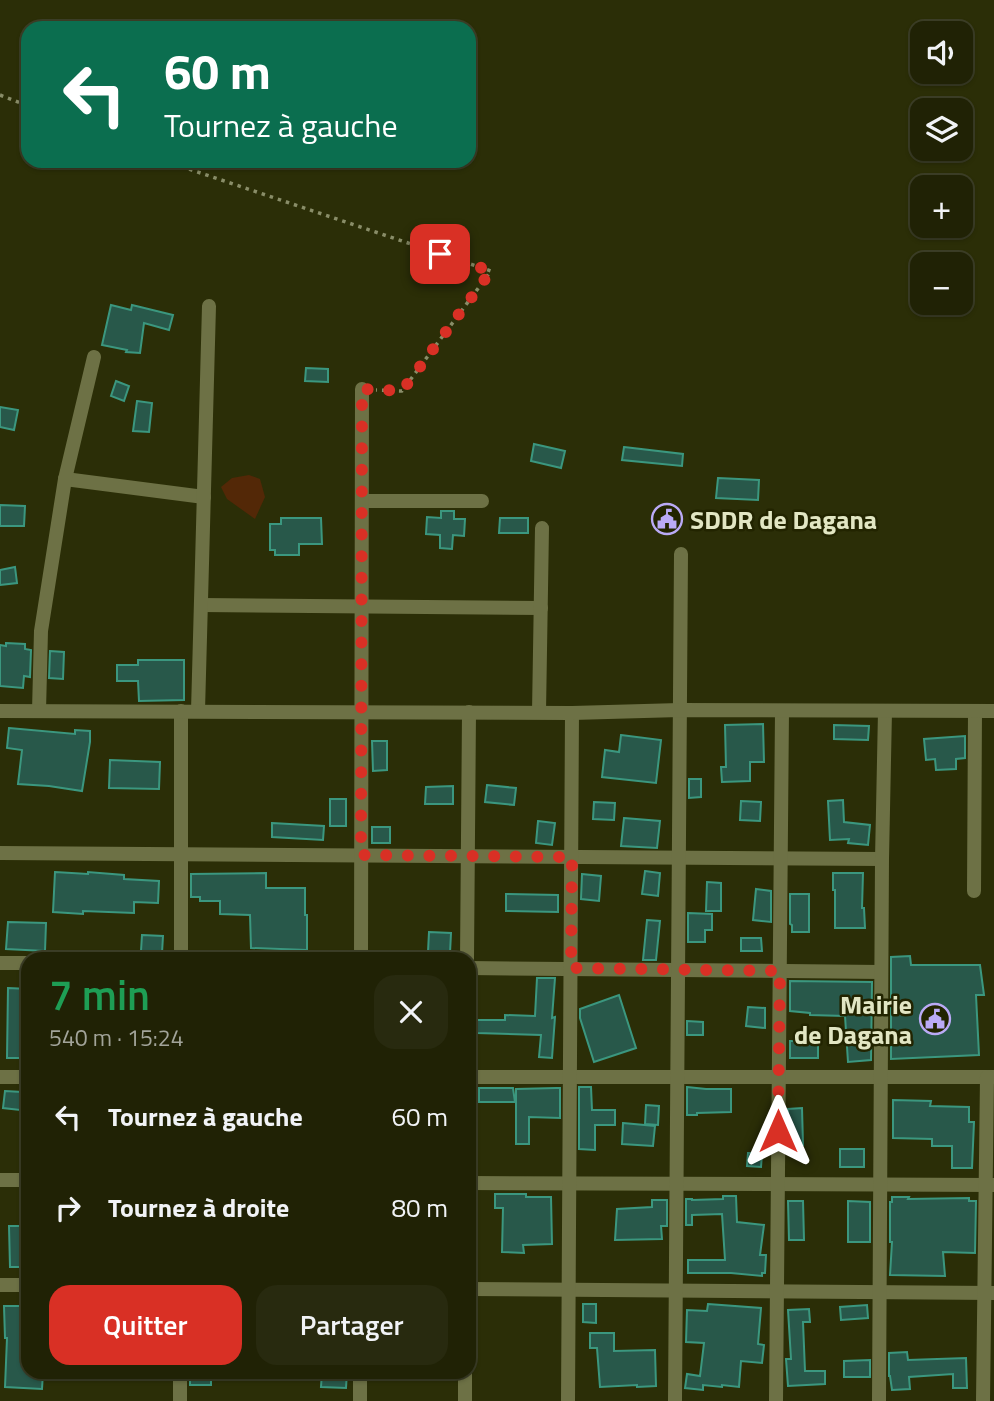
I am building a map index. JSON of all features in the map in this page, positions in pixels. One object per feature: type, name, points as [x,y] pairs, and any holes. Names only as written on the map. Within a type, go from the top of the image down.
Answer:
[{"type":"street","points":[[198,711],[209,306]]},
{"type":"street","points":[[39,711],[41,631],[65,479],[94,357]]},
{"type":"street","points":[[361,952],[362,389]]},
{"type":"street","points":[[65,479],[204,497]]},
{"type":"street","points":[[362,501],[482,501]]},
{"type":"street","points":[[540,712],[542,528]]},
{"type":"street","points":[[675,1401],[681,554]]},
{"type":"street","points":[[201,605],[541,608]]},
{"type":"street","points":[[0,711],[994,711]]},
{"type":"street","points":[[181,711],[181,952]]},
{"type":"street","points":[[776,1401],[782,711]]},
{"type":"street","points":[[879,1401],[885,711]]},
{"type":"street","points":[[974,891],[975,711]]},
{"type":"street","points":[[467,952],[468,712]]},
{"type":"street","points":[[568,1401],[572,713]]},
{"type":"street","points":[[0,853],[882,859]]},
{"type":"street","points":[[0,963],[21,963]]},
{"type":"street","points":[[476,968],[881,972]]},
{"type":"street","points":[[0,1077],[21,1077]]},
{"type":"street","points":[[476,1077],[990,1077],[989,1293],[983,1401]]},
{"type":"street","points":[[0,1180],[21,1180]]},
{"type":"street","points":[[476,1183],[990,1185]]},
{"type":"street","points":[[0,1285],[21,1285]]},
{"type":"street","points":[[476,1289],[989,1293]]},
{"type":"street","points":[[180,1379],[180,1401]]},
{"type":"street","points":[[360,1379],[360,1401]]},
{"type":"street","points":[[465,1379],[465,1401]]},
{"type":"path","points":[[0,95],[21,103]]},
{"type":"path","points":[[186,168],[491,271],[402,391],[362,389]]},
{"type":"shaded area","points":[[249,475],[260,479],[265,497],[255,519],[227,499],[221,487],[232,478]]},
{"type":"building","points":[[111,305],[131,310],[132,305],[173,315],[169,330],[144,323],[140,353],[102,345]]},
{"type":"building","points":[[306,368],[328,369],[328,382],[305,381]]},
{"type":"building","points":[[116,381],[129,386],[124,401],[111,396]]},
{"type":"building","points":[[137,401],[152,403],[149,432],[133,431]]},
{"type":"building","points":[[0,407],[18,410],[14,430],[0,427]]},
{"type":"building","points":[[534,444],[565,451],[561,468],[531,461]]},
{"type":"building","points":[[624,447],[683,454],[682,466],[622,460]]},
{"type":"building","points":[[718,478],[759,480],[758,500],[716,498]]},
{"type":"building","points":[[0,505],[25,506],[24,526],[0,526]]},
{"type":"building","points":[[441,511],[454,511],[454,519],[465,519],[464,536],[453,535],[452,549],[440,548],[440,535],[426,534],[427,517],[441,518]]},
{"type":"building","points":[[281,518],[321,518],[322,544],[299,544],[299,555],[275,555],[275,550],[270,550],[270,524],[281,524]]},
{"type":"building","points":[[500,518],[528,518],[528,533],[499,533]]},
{"type":"building","points":[[15,567],[17,583],[0,585],[0,570]]},
{"type":"building","points":[[6,643],[25,644],[25,649],[31,650],[30,677],[24,676],[23,688],[0,686],[0,645],[6,646]]},
{"type":"building","points":[[50,651],[64,652],[63,679],[49,678]]},
{"type":"building","points":[[138,660],[184,660],[184,700],[139,701],[138,681],[117,681],[117,665],[138,665]]},
{"type":"building","points":[[763,724],[764,762],[750,762],[750,781],[722,782],[721,767],[726,767],[725,725]]},
{"type":"building","points":[[834,725],[869,726],[868,740],[834,739]]},
{"type":"building","points":[[9,728],[75,734],[75,730],[90,731],[82,791],[18,784],[22,750],[7,748]]},
{"type":"building","points":[[621,735],[661,740],[656,783],[602,777],[605,750],[619,752]]},
{"type":"building","points":[[965,736],[965,758],[956,759],[956,769],[936,770],[935,759],[926,760],[924,739]]},
{"type":"building","points":[[372,741],[387,741],[387,770],[373,771]]},
{"type":"building","points":[[110,760],[160,762],[159,789],[109,788]]},
{"type":"building","points":[[689,779],[701,779],[701,797],[689,798]]},
{"type":"building","points":[[487,785],[516,788],[514,805],[485,802]]},
{"type":"building","points":[[453,786],[453,804],[425,804],[426,787]]},
{"type":"building","points":[[330,799],[346,799],[346,826],[330,826]]},
{"type":"building","points":[[843,800],[844,822],[870,825],[868,845],[848,843],[849,839],[830,840],[828,801]]},
{"type":"building","points":[[741,801],[761,802],[760,821],[740,820]]},
{"type":"building","points":[[594,802],[615,803],[614,820],[593,819]]},
{"type":"building","points":[[624,818],[660,821],[657,848],[621,846]]},
{"type":"building","points":[[538,821],[555,823],[552,845],[536,843]]},
{"type":"building","points":[[272,823],[324,826],[323,840],[272,837]]},
{"type":"building","points":[[372,827],[390,827],[390,843],[372,843]]},
{"type":"building","points":[[645,871],[660,873],[658,896],[642,894]]},
{"type":"building","points":[[55,872],[124,875],[124,879],[159,881],[158,903],[134,902],[134,913],[53,912]]},
{"type":"building","points":[[266,873],[266,888],[305,888],[307,950],[251,948],[250,915],[220,914],[220,901],[200,901],[200,897],[191,897],[191,874]]},
{"type":"building","points":[[833,873],[863,873],[862,908],[865,928],[835,928]]},
{"type":"building","points":[[582,874],[601,876],[599,901],[581,899]]},
{"type":"building","points":[[707,882],[721,883],[721,911],[706,911]]},
{"type":"building","points":[[756,889],[771,891],[771,922],[753,920]]},
{"type":"building","points":[[506,894],[558,895],[558,912],[506,911]]},
{"type":"building","points":[[790,894],[809,894],[809,932],[792,932]]},
{"type":"building","points":[[688,913],[712,914],[712,930],[705,930],[705,942],[688,942]]},
{"type":"building","points":[[647,920],[660,921],[656,960],[643,960]]},
{"type":"building","points":[[8,922],[46,923],[45,951],[6,949]]},
{"type":"building","points":[[429,932],[451,933],[450,952],[428,952]]},
{"type":"building","points":[[142,935],[163,936],[162,952],[141,951]]},
{"type":"building","points":[[741,938],[761,938],[762,951],[741,951]]},
{"type":"building","points":[[910,956],[911,965],[980,965],[984,995],[976,995],[979,1055],[891,1059],[891,957]]},
{"type":"building","points":[[537,978],[555,978],[552,1058],[539,1057],[541,1035],[477,1033],[477,1020],[505,1020],[505,1015],[535,1016]]},
{"type":"building","points":[[790,981],[872,982],[871,1060],[848,1062],[845,1016],[810,1015],[790,1011]]},
{"type":"building","points":[[8,988],[21,989],[21,1058],[7,1058]]},
{"type":"building","points":[[619,995],[636,1048],[594,1062],[580,1018],[580,1009]]},
{"type":"building","points":[[748,1007],[765,1008],[765,1028],[746,1026]]},
{"type":"building","points":[[687,1021],[703,1022],[703,1035],[687,1035]]},
{"type":"building","points":[[790,1041],[818,1041],[818,1058],[790,1058]]},
{"type":"building","points":[[579,1087],[591,1087],[592,1110],[615,1110],[615,1125],[595,1125],[595,1150],[579,1149]]},
{"type":"building","points":[[687,1087],[731,1089],[731,1112],[687,1115]]},
{"type":"building","points":[[479,1088],[513,1088],[515,1102],[479,1102]]},
{"type":"building","points":[[560,1088],[560,1118],[529,1117],[529,1144],[516,1144],[516,1089]]},
{"type":"building","points":[[5,1091],[21,1092],[20,1110],[3,1108]]},
{"type":"building","points":[[893,1100],[931,1101],[930,1106],[969,1107],[969,1122],[974,1122],[972,1168],[952,1168],[952,1146],[932,1146],[932,1139],[893,1138]]},
{"type":"building","points":[[646,1105],[659,1106],[658,1125],[645,1124]]},
{"type":"building","points":[[802,1108],[803,1145],[788,1145],[788,1109]]},
{"type":"building","points":[[623,1123],[655,1126],[653,1146],[622,1144]]},
{"type":"building","points":[[840,1149],[864,1149],[864,1167],[840,1167]]},
{"type":"building","points":[[748,1153],[762,1154],[761,1167],[747,1166]]},
{"type":"building","points":[[495,1194],[551,1197],[552,1244],[523,1245],[524,1253],[502,1252],[503,1208],[495,1208]]},
{"type":"building","points":[[723,1196],[736,1196],[737,1222],[764,1225],[760,1255],[766,1255],[765,1273],[762,1273],[762,1276],[688,1273],[688,1260],[725,1260],[722,1214],[692,1215],[692,1225],[686,1225],[686,1199],[723,1199]]},
{"type":"building","points":[[892,1197],[969,1198],[969,1201],[976,1201],[975,1253],[943,1252],[945,1276],[890,1275]]},
{"type":"building","points":[[652,1200],[667,1200],[667,1226],[661,1226],[662,1239],[615,1240],[617,1209],[652,1207]]},
{"type":"building","points":[[788,1201],[803,1201],[804,1240],[789,1240]]},
{"type":"building","points":[[848,1201],[870,1202],[870,1242],[848,1242]]},
{"type":"building","points":[[9,1226],[21,1226],[21,1267],[10,1267]]},
{"type":"building","points":[[583,1304],[596,1304],[596,1323],[583,1322]]},
{"type":"building","points":[[708,1304],[761,1308],[758,1344],[764,1345],[762,1363],[741,1361],[739,1387],[703,1385],[703,1390],[685,1388],[687,1374],[700,1376],[704,1343],[686,1342],[687,1310],[707,1311]]},
{"type":"building","points":[[867,1305],[868,1318],[841,1320],[840,1307]]},
{"type":"building","points":[[4,1306],[21,1306],[21,1379],[43,1379],[42,1389],[5,1387]]},
{"type":"building","points":[[809,1309],[810,1322],[803,1322],[805,1371],[825,1371],[825,1384],[788,1386],[786,1359],[791,1359],[788,1310]]},
{"type":"building","points":[[590,1333],[614,1333],[614,1351],[655,1350],[656,1386],[600,1387],[597,1348],[590,1348]]},
{"type":"building","points":[[907,1352],[908,1360],[966,1358],[967,1388],[953,1388],[953,1374],[909,1377],[910,1389],[892,1390],[889,1353]]},
{"type":"building","points":[[870,1360],[870,1377],[844,1377],[844,1361]]},
{"type":"building","points":[[190,1379],[211,1379],[211,1385],[190,1385]]},
{"type":"building","points":[[322,1379],[347,1379],[346,1388],[321,1387]]},
{"type":"place","name":"SDDR de Dagana","points":[[667,519]]},
{"type":"place","name":"Mairie de Dagana","points":[[935,1019]]},
{"type":"route","points":[[440,254],[491,271],[402,391],[362,389],[361,855],[572,857],[571,968],[780,971],[778,1131]]}]
